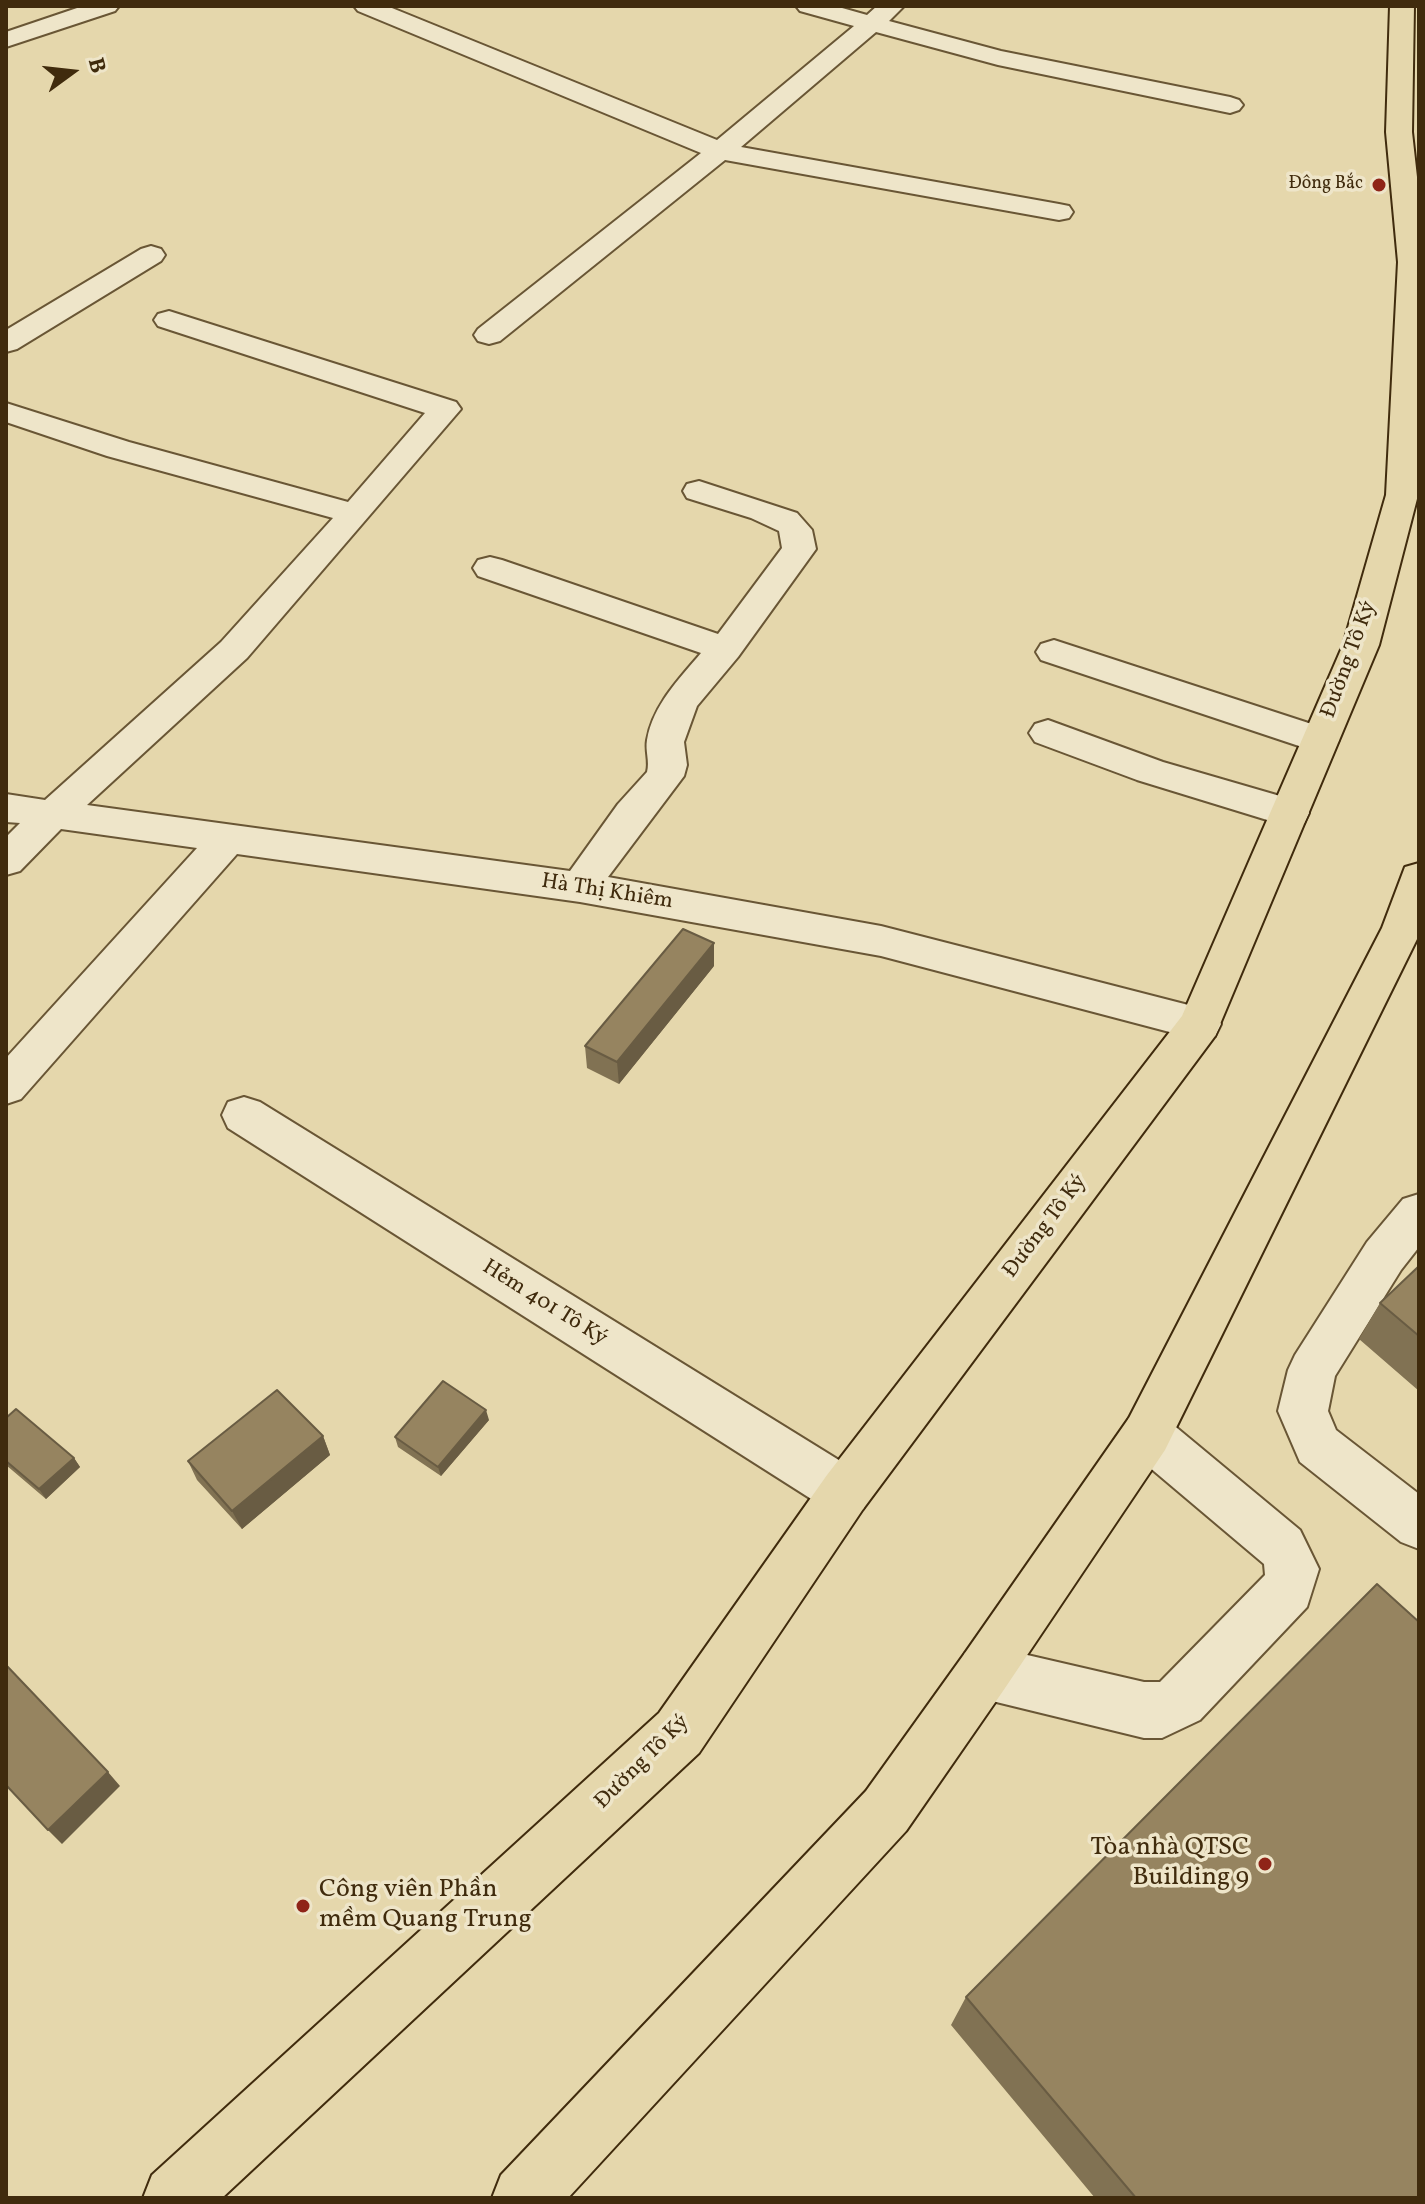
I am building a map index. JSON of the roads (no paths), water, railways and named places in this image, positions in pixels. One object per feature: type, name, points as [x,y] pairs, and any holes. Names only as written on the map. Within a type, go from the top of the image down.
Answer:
[{"type":"main road","name":"Đường Tô Ký","points":[[175,2198],[679,1733],[845,1492],[1200,1024],[1361,645],[1402,495],[1412,262],[1402,6]]},
{"type":"main road","points":[[524,2198],[886,1811],[1147,1434],[1402,928],[1419,877]]},
{"type":"street","points":[[6,40],[107,6]]},
{"type":"street","points":[[366,6],[720,151],[1059,212]]},
{"type":"street","points":[[808,6],[883,14],[998,58],[1230,105]]},
{"type":"street","points":[[489,335],[720,151],[883,14]]},
{"type":"street","points":[[6,343],[151,255]]},
{"type":"street","points":[[6,861],[51,816],[234,650],[445,409],[169,320]]},
{"type":"street","points":[[6,412],[118,449],[355,514]]},
{"type":"street","points":[[580,887],[632,814],[665,776],[668,765],[665,742],[673,715],[682,699],[725,649],[799,549],[798,535],[791,524],[699,491]]},
{"type":"street","points":[[490,568],[725,649]]},
{"type":"street","points":[[1054,652],[1320,740]]},
{"type":"street","points":[[1048,733],[1150,771],[1290,813]]},
{"type":"street","name":"Hà Thị Khiêm","points":[[6,808],[580,887],[881,941],[1200,1024]]},
{"type":"street","points":[[6,1087],[228,839]]},
{"type":"street","name":"Hẻm 401 Tô Ký","points":[[244,1115],[845,1492]]},
{"type":"street","points":[[1419,1213],[1384,1256],[1312,1370],[1303,1411],[1318,1446],[1419,1525]]},
{"type":"street","points":[[984,1672],[1144,1710],[1162,1710],[1181,1701],[1288,1589],[1293,1569],[1282,1547],[1147,1434]]},
{"type":"place","name":"Đông Bắc","points":[[1379,185]]},
{"type":"place","name":"Tòa nhà QTSC Building 9","points":[[1265,1864]]},
{"type":"place","name":"Công viên Phần mềm Quang Trung","points":[[303,1906]]}]
